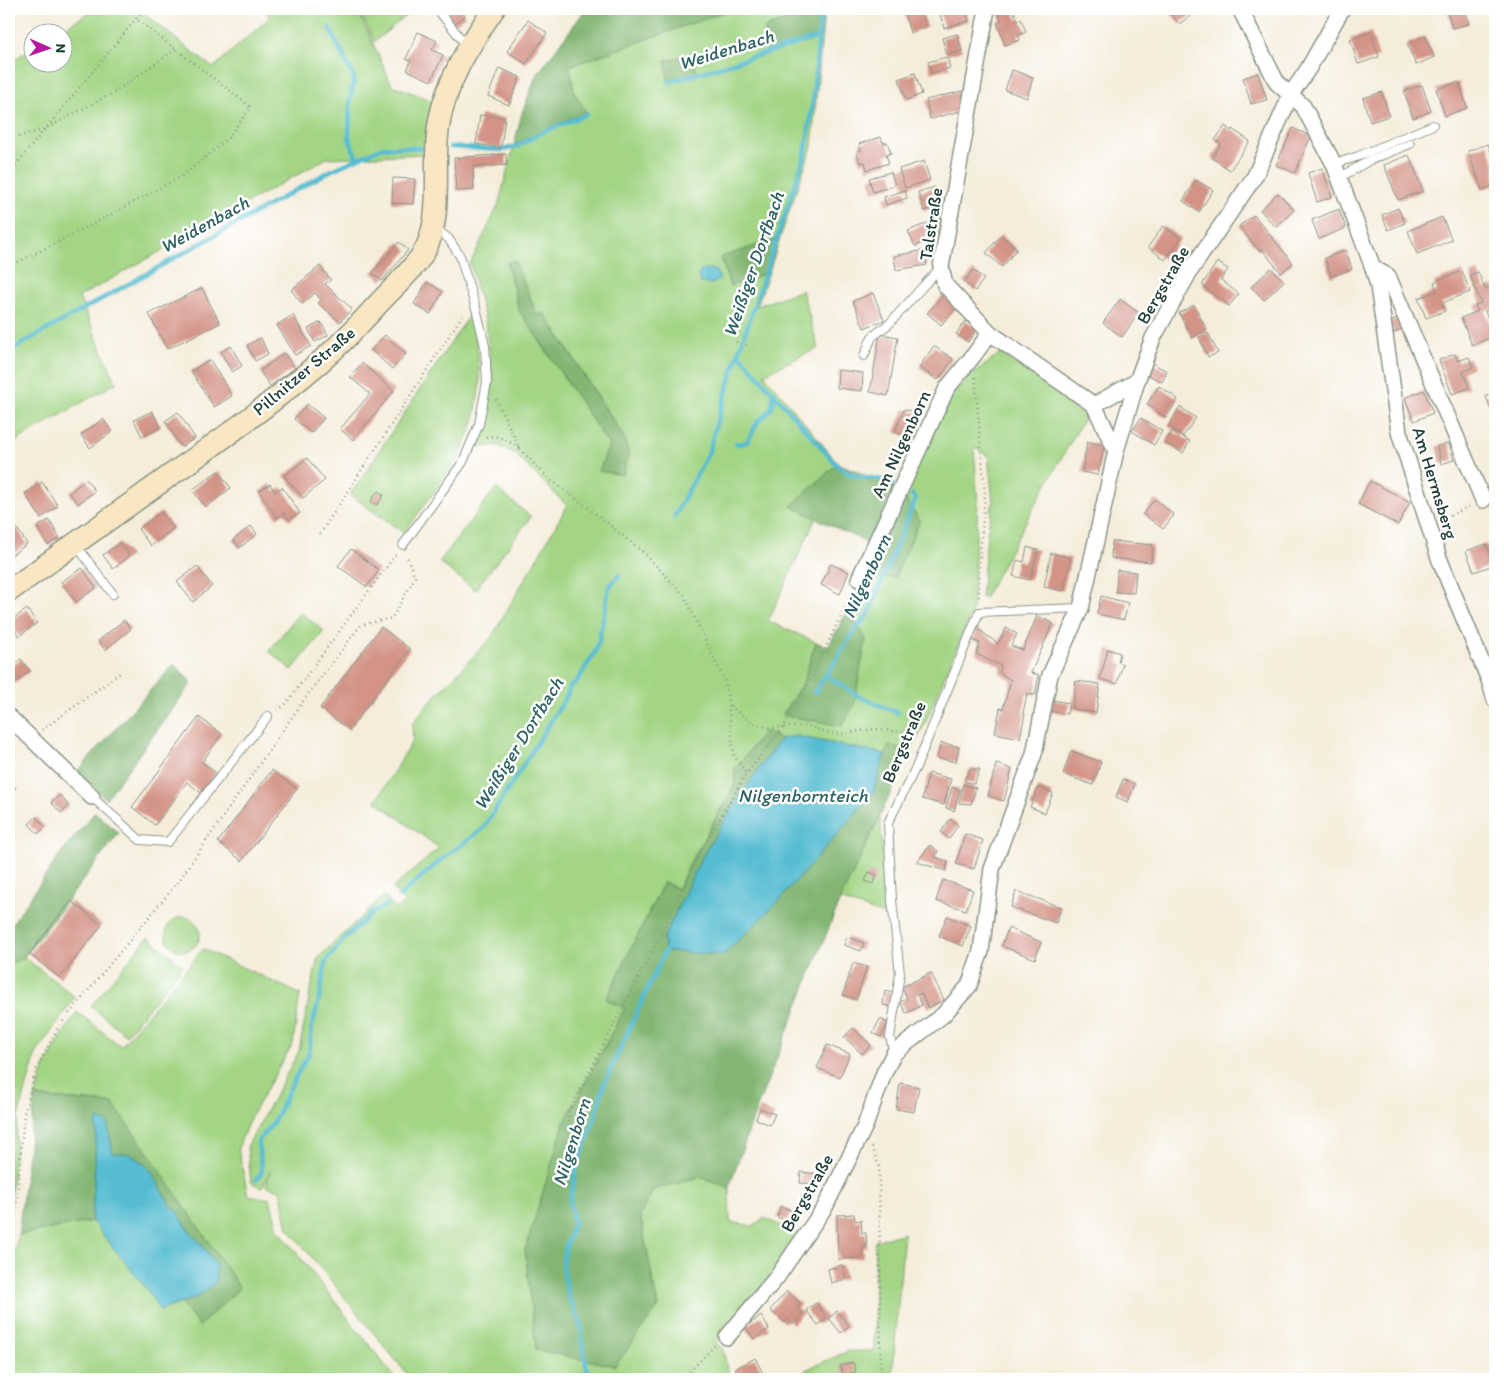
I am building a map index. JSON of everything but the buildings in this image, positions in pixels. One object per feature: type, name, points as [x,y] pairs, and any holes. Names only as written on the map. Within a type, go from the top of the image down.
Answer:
[{"type":"street","name":"Pillnitzer Straße","points":[[9,591],[228,434],[319,363],[354,331],[416,263],[426,249],[436,211],[435,158],[438,129],[444,104],[456,70],[494,9]]},
{"type":"street","name":"Talstraße","points":[[987,9],[942,267],[946,285],[990,333],[1094,405],[1116,451]]},
{"type":"street","points":[[1240,9],[1277,82],[1291,94]]},
{"type":"street","name":"Bergstraße","points":[[727,1337],[777,1277],[825,1207],[865,1126],[884,1073],[894,1053],[943,1015],[969,986],[981,951],[992,869],[1034,754],[1050,675],[1082,608],[1116,451],[1137,382],[1153,338],[1190,271],[1255,176],[1291,94],[1342,9]]},
{"type":"street","name":"Am Hermsberg","points":[[1291,94],[1303,106],[1334,164],[1373,268],[1378,286],[1399,432],[1439,558],[1489,680],[1495,700]]},
{"type":"street","name":"Am Hermsberg","points":[[1373,268],[1388,276],[1480,502]]},
{"type":"street","name":"Am Nilgenborn","points":[[859,579],[947,388],[990,333]]},
{"type":"street","points":[[1094,405],[1137,382]]},
{"type":"street","points":[[9,717],[92,797]]},
{"type":"lane","points":[[437,9],[469,48]]},
{"type":"lane","points":[[1334,164],[1356,157],[1433,125]]},
{"type":"lane","points":[[1339,178],[1370,160],[1410,144]]},
{"type":"lane","points":[[403,545],[463,462],[479,424],[487,382],[485,346],[474,299],[460,256],[448,238],[433,227]]},
{"type":"lane","points":[[864,356],[872,337],[890,323],[942,267]]},
{"type":"lane","points":[[75,544],[113,594]]},
{"type":"lane","points":[[979,612],[1082,608]]},
{"type":"lane","name":"Bergstraße","points":[[894,1053],[890,1038],[900,974],[892,900],[888,823],[917,765],[979,612]]},
{"type":"lane","points":[[92,797],[140,840],[168,842],[268,716]]},
{"type":"path","points":[[9,173],[143,9]]},
{"type":"path","points":[[9,267],[184,175],[228,138],[251,106],[136,19]]},
{"type":"path","points":[[9,139],[45,129],[113,93],[176,49]]},
{"type":"path","points":[[320,534],[474,299]]},
{"type":"path","points":[[736,342],[750,346]]},
{"type":"path","points":[[974,355],[985,494],[979,568],[979,612]]},
{"type":"path","points":[[487,382],[520,449]]},
{"type":"path","points":[[470,446],[480,438],[492,436],[505,439],[520,449],[549,479],[644,553],[684,595],[726,684],[730,706],[734,756],[746,774]]},
{"type":"path","points":[[1438,521],[1480,502]]},
{"type":"path","points":[[268,716],[285,705],[403,545]]},
{"type":"path","points":[[9,1267],[14,1235],[24,1114],[36,1070],[58,1027],[178,882],[308,694],[361,624],[392,618],[415,577],[403,545]]},
{"type":"path","points":[[573,1141],[569,1132],[568,1112],[659,938],[698,856],[746,774],[783,728],[810,681],[859,579]]},
{"type":"path","points":[[31,739],[120,673]]},
{"type":"path","points":[[730,706],[747,719],[769,728],[810,726],[825,732],[840,734],[874,729],[900,732],[927,739]]},
{"type":"path","points":[[865,1126],[879,1166],[881,1379]]},
{"type":"path","points":[[683,1379],[718,1342],[727,1337]]},
{"type":"green space","points":[[95,9],[138,9],[213,68],[269,18],[266,9],[357,9],[392,85],[433,101],[427,127],[426,154],[327,158],[79,297],[116,383],[9,445],[9,63],[22,55],[22,72],[72,72],[72,23]]},
{"type":"green space","points":[[359,9],[414,9],[374,42]]},
{"type":"green space","points":[[586,9],[733,9],[570,66],[574,92],[586,112],[514,145],[522,113],[536,76]]},
{"type":"green space","points":[[733,9],[822,9],[765,28],[766,52],[822,35],[812,146],[780,238],[721,258],[730,286],[769,272],[757,306],[802,290],[818,348],[764,374],[838,463],[792,506],[816,518],[768,621],[816,642],[803,682],[783,715],[866,639],[848,610],[950,396],[970,376],[1004,351],[1089,410],[985,597],[981,597],[987,535],[993,501],[988,455],[974,448],[978,504],[972,611],[925,724],[911,750],[890,746],[885,754],[796,736],[780,739],[765,731],[694,856],[678,889],[664,882],[606,1000],[625,1008],[564,1123],[658,1307],[640,1215],[653,1190],[699,1177],[729,1187],[730,1222],[753,1226],[764,1218],[801,1235],[716,1342],[723,1350],[730,1379],[411,1379],[288,1228],[280,1190],[266,1186],[270,1171],[262,1188],[251,1182],[247,1147],[299,1051],[318,958],[384,895],[396,909],[405,903],[393,888],[439,848],[376,801],[413,740],[412,724],[426,706],[491,638],[567,506],[514,453],[496,445],[479,448],[487,421],[493,380],[485,320],[470,264],[498,206],[514,145],[586,112],[574,92],[569,66]],"holes":[[[515,261],[537,315],[545,314],[624,437],[609,445],[519,310],[507,263]]]},
{"type":"green space","points":[[824,9],[822,35],[766,52],[765,28]]},
{"type":"green space","points":[[692,53],[697,73],[669,82],[665,61]]},
{"type":"green space","points":[[780,238],[769,272],[730,286],[721,257]]},
{"type":"green space","points":[[515,260],[537,315],[544,313],[624,438],[629,454],[623,475],[599,471],[609,445],[519,310],[507,263]]},
{"type":"green space","points":[[470,314],[478,352],[480,383],[474,422],[459,458],[404,533],[350,495]]},
{"type":"green space","points":[[838,463],[894,488],[869,544],[791,506]]},
{"type":"green space","points":[[496,488],[531,517],[475,590],[439,562]]},
{"type":"green space","points":[[903,496],[920,520],[895,577],[864,579]]},
{"type":"green space","points":[[848,610],[866,639],[854,705],[842,726],[782,715],[803,682],[816,642],[828,647]]},
{"type":"green space","points":[[300,612],[324,631],[292,670],[269,651]]},
{"type":"green space","points":[[174,664],[192,683],[106,799],[76,773]]},
{"type":"green space","points":[[765,731],[780,739],[740,796],[702,857],[873,793],[889,746],[911,750],[840,900],[758,1105],[729,1187],[699,1177],[653,1190],[640,1215],[658,1307],[615,1366],[536,1350],[525,1250],[564,1123],[625,1008],[606,1000],[664,882],[678,889],[694,856],[735,785],[734,770]]},
{"type":"green space","points":[[95,812],[119,833],[24,957],[9,964],[9,930],[12,924],[61,853]]},
{"type":"green space","points":[[880,816],[887,916],[840,900]]},
{"type":"green space","points":[[183,917],[195,922],[200,934],[195,946],[183,951],[171,946],[166,934],[171,922]]},
{"type":"green space","points":[[148,937],[183,966],[126,1035],[91,1006]]},
{"type":"green space","points":[[203,949],[300,994],[293,1043],[250,1118],[238,1148],[248,1195],[270,1199],[278,1229],[396,1379],[9,1379],[9,1278],[18,1235],[92,1221],[148,1291],[160,1310],[181,1303],[199,1326],[113,1103],[35,1097],[45,1066],[77,1012],[121,1046]]},
{"type":"green space","points":[[24,957],[75,997],[36,1054],[18,1117],[9,1215],[9,964]]},
{"type":"green space","points":[[35,1097],[112,1103],[149,1154],[240,1288],[199,1326],[181,1303],[197,1297],[199,1241],[170,1205],[150,1169],[131,1154],[113,1153],[97,1120],[92,1221],[18,1235]]},
{"type":"green space","points":[[904,1233],[892,1379],[807,1379],[805,1370],[848,1351],[874,1351],[875,1241]]},
{"type":"water","points":[[711,269],[716,271],[720,279],[712,284],[701,283],[698,275],[701,270]]},
{"type":"water","name":"Nilgenbornteich","points":[[796,736],[885,754],[873,793],[777,903],[723,955],[665,951],[663,939],[702,857],[740,796],[780,739]]},
{"type":"water","points":[[97,1119],[107,1122],[113,1153],[131,1154],[150,1169],[170,1205],[216,1264],[216,1282],[197,1297],[160,1311],[148,1291],[92,1221]]},
{"type":"waterway","name":"Weißiger Dorfbach","points":[[674,517],[709,452],[739,351],[805,155],[813,100],[821,9]]},
{"type":"waterway","points":[[329,27],[354,78],[350,101],[349,138],[357,159]]},
{"type":"waterway","name":"Weidenbach","points":[[669,82],[819,37]]},
{"type":"waterway","name":"Weidenbach","points":[[450,147],[502,150],[518,146],[543,132],[587,114]]},
{"type":"waterway","name":"Weidenbach","points":[[9,351],[330,171],[383,147],[422,148]]},
{"type":"waterway","name":"Nilgenborn","points":[[739,354],[838,466],[852,475],[883,480],[893,485]]},
{"type":"waterway","points":[[736,443],[742,444],[748,441],[758,421],[772,407],[774,392]]},
{"type":"waterway","name":"Nilgenborn","points":[[815,692],[856,629],[868,615],[916,498],[912,495]]},
{"type":"waterway","name":"Weißiger Dorfbach","points":[[399,897],[436,864],[483,829],[568,694],[570,687],[576,683],[595,652],[600,638],[609,587],[619,575]]},
{"type":"waterway","points":[[827,676],[860,697],[898,713]]},
{"type":"waterway","points":[[256,1180],[262,1172],[258,1141],[273,1123],[309,1054],[312,1027],[326,961],[347,936],[373,912],[388,904]]},
{"type":"waterway","name":"Nilgenborn","points":[[589,1379],[581,1324],[569,1298],[562,1264],[566,1244],[574,1224],[570,1201],[576,1169],[593,1124],[604,1084],[665,951]]}]
